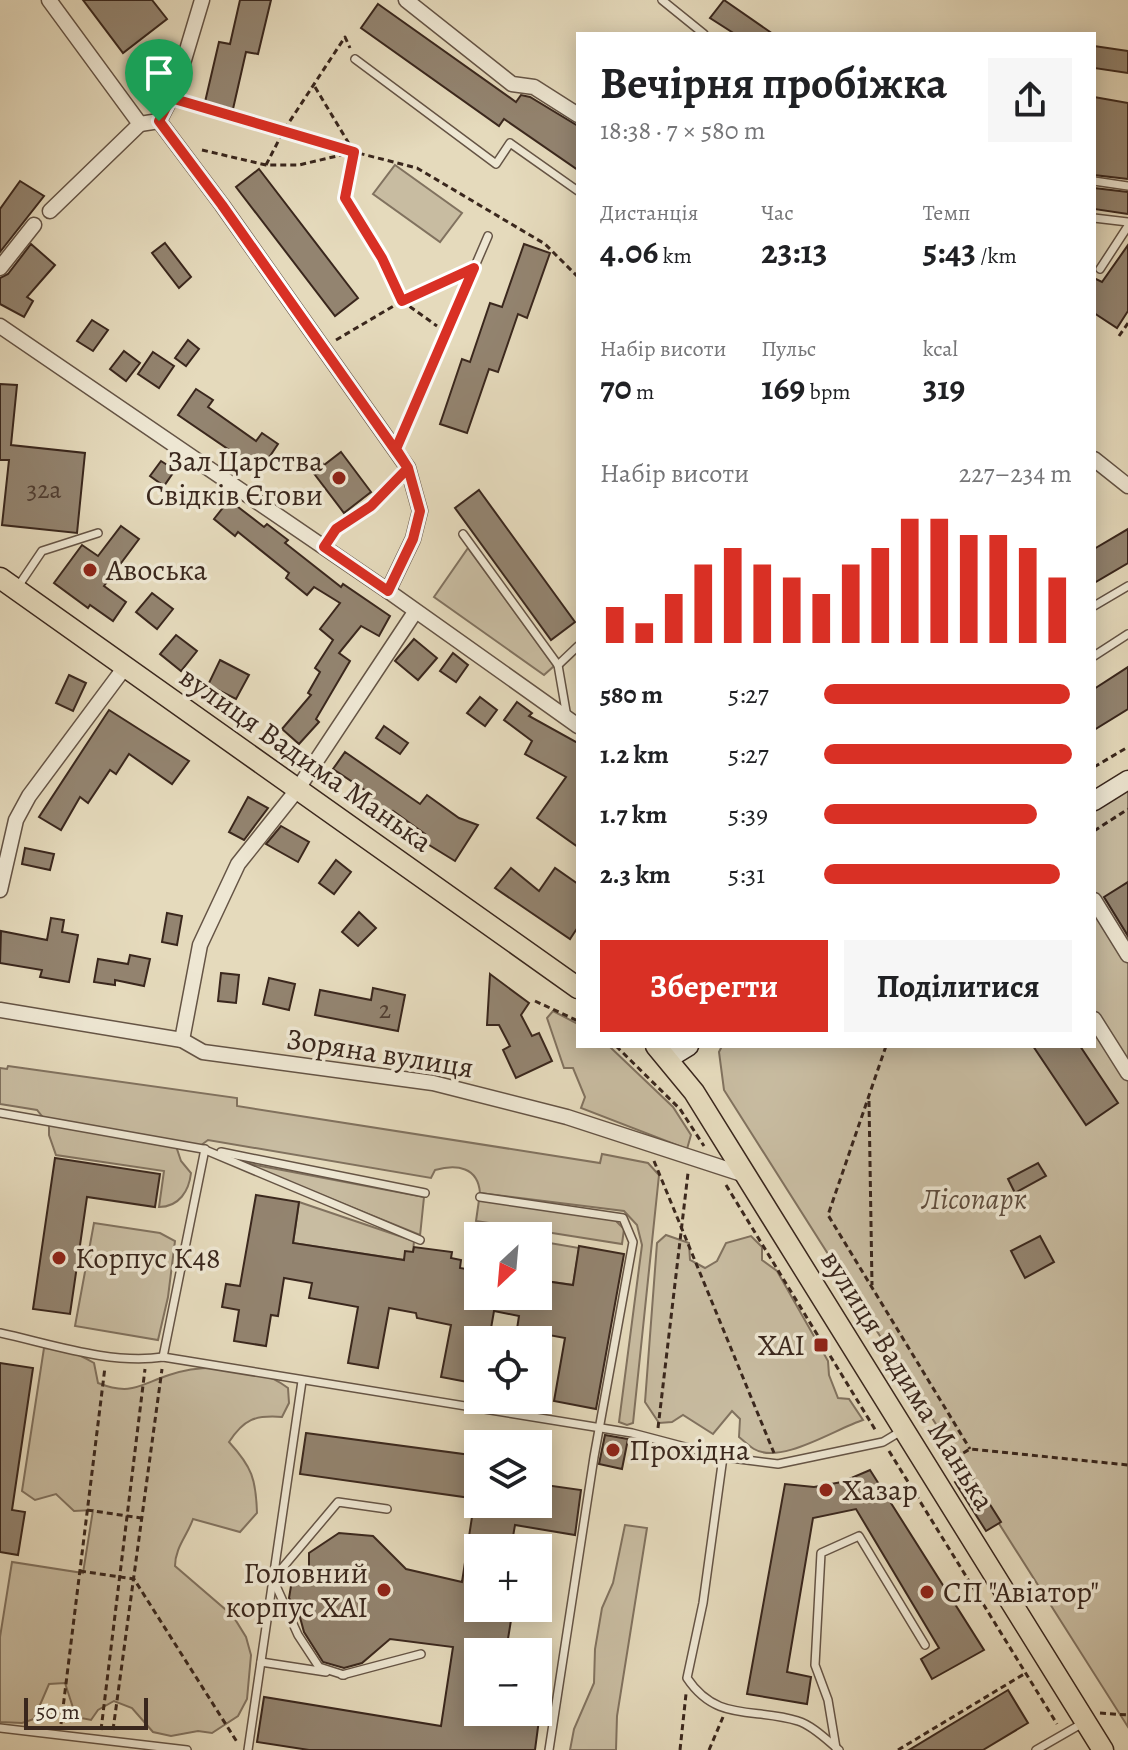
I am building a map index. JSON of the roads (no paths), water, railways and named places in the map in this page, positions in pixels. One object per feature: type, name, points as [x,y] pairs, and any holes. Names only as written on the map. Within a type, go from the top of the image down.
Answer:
[{"type":"main road","name":"вулиця Вадима Манька","points":[[8,584],[576,987]]},
{"type":"main road","name":"вулиця Вадима Манька","points":[[662,1052],[694,1092],[1103,1750]]},
{"type":"street","points":[[49,0],[140,124]]},
{"type":"street","points":[[159,121],[171,98],[202,0]]},
{"type":"street","points":[[406,0],[512,84],[534,87],[576,114]]},
{"type":"street","points":[[50,211],[140,124],[159,121]]},
{"type":"street","points":[[159,121],[408,468],[420,511],[413,539],[388,591]]},
{"type":"street","points":[[0,268],[34,225]]},
{"type":"street","points":[[0,326],[388,591],[573,722]]},
{"type":"street","points":[[1096,461],[1128,486]]},
{"type":"street","points":[[182,1040],[200,945],[238,864],[297,790],[415,612]]},
{"type":"street","points":[[0,890],[16,820],[29,796],[125,667]]},
{"type":"street","points":[[1096,800],[1128,780]]},
{"type":"street","points":[[1096,903],[1128,955]]},
{"type":"street","name":"Зоряна вулиця","points":[[0,1010],[182,1040],[203,1052],[433,1083],[567,1117],[745,1175]]},
{"type":"street","points":[[1096,1022],[1128,1073]]},
{"type":"lane","points":[[662,0],[702,32]]},
{"type":"lane","points":[[355,59],[496,164],[510,143],[576,190]]},
{"type":"lane","points":[[1096,181],[1128,186]]},
{"type":"lane","points":[[1096,218],[1128,224],[1100,269]]},
{"type":"lane","points":[[396,449],[488,236]]},
{"type":"lane","points":[[8,584],[42,551],[98,533]]},
{"type":"lane","points":[[463,534],[558,665],[573,722]]},
{"type":"lane","points":[[1096,605],[1128,586]]},
{"type":"lane","points":[[1096,655],[1128,634]]},
{"type":"lane","points":[[558,665],[576,648]]},
{"type":"lane","points":[[0,1113],[425,1193]]},
{"type":"lane","points":[[203,1149],[420,1240]]},
{"type":"lane","points":[[163,1357],[203,1149]]},
{"type":"lane","points":[[480,1197],[623,1218],[633,1242],[549,1750]]},
{"type":"lane","points":[[0,1333],[107,1355],[146,1360],[163,1357],[632,1433],[723,1457],[778,1464],[883,1442],[903,1430]]},
{"type":"lane","points":[[248,1750],[302,1381]]},
{"type":"lane","points":[[723,1457],[703,1603],[687,1678],[699,1697],[726,1710],[800,1721],[837,1749]]},
{"type":"lane","points":[[273,1579],[338,1502],[387,1509]]},
{"type":"lane","points":[[837,1749],[828,1700],[815,1665],[821,1553],[859,1536],[925,1645]]},
{"type":"lane","points":[[273,1579],[298,1635],[319,1667],[344,1675]]},
{"type":"lane","points":[[261,1662],[344,1675],[421,1654]]},
{"type":"lane","points":[[1036,1750],[1085,1722]]},
{"type":"lane","points":[[0,1728],[187,1750]]},
{"type":"place","name":"Зал Царства Свідків Єгови","points":[[339,478]]},
{"type":"place","name":"Авоська","points":[[90,570]]},
{"type":"place","name":"Корпус К48","points":[[59,1258]]},
{"type":"place","name":"ХАІ","points":[[821,1345]]},
{"type":"place","name":"Прохідна","points":[[613,1450]]},
{"type":"place","name":"Хазар","points":[[826,1490]]},
{"type":"place","name":"Головний корпус ХАІ","points":[[384,1590]]},
{"type":"place","name":"СП \"Авіатор\"","points":[[927,1592]]},
{"type":"park label","name":"Лісопарк","points":[[974,1199]]}]
